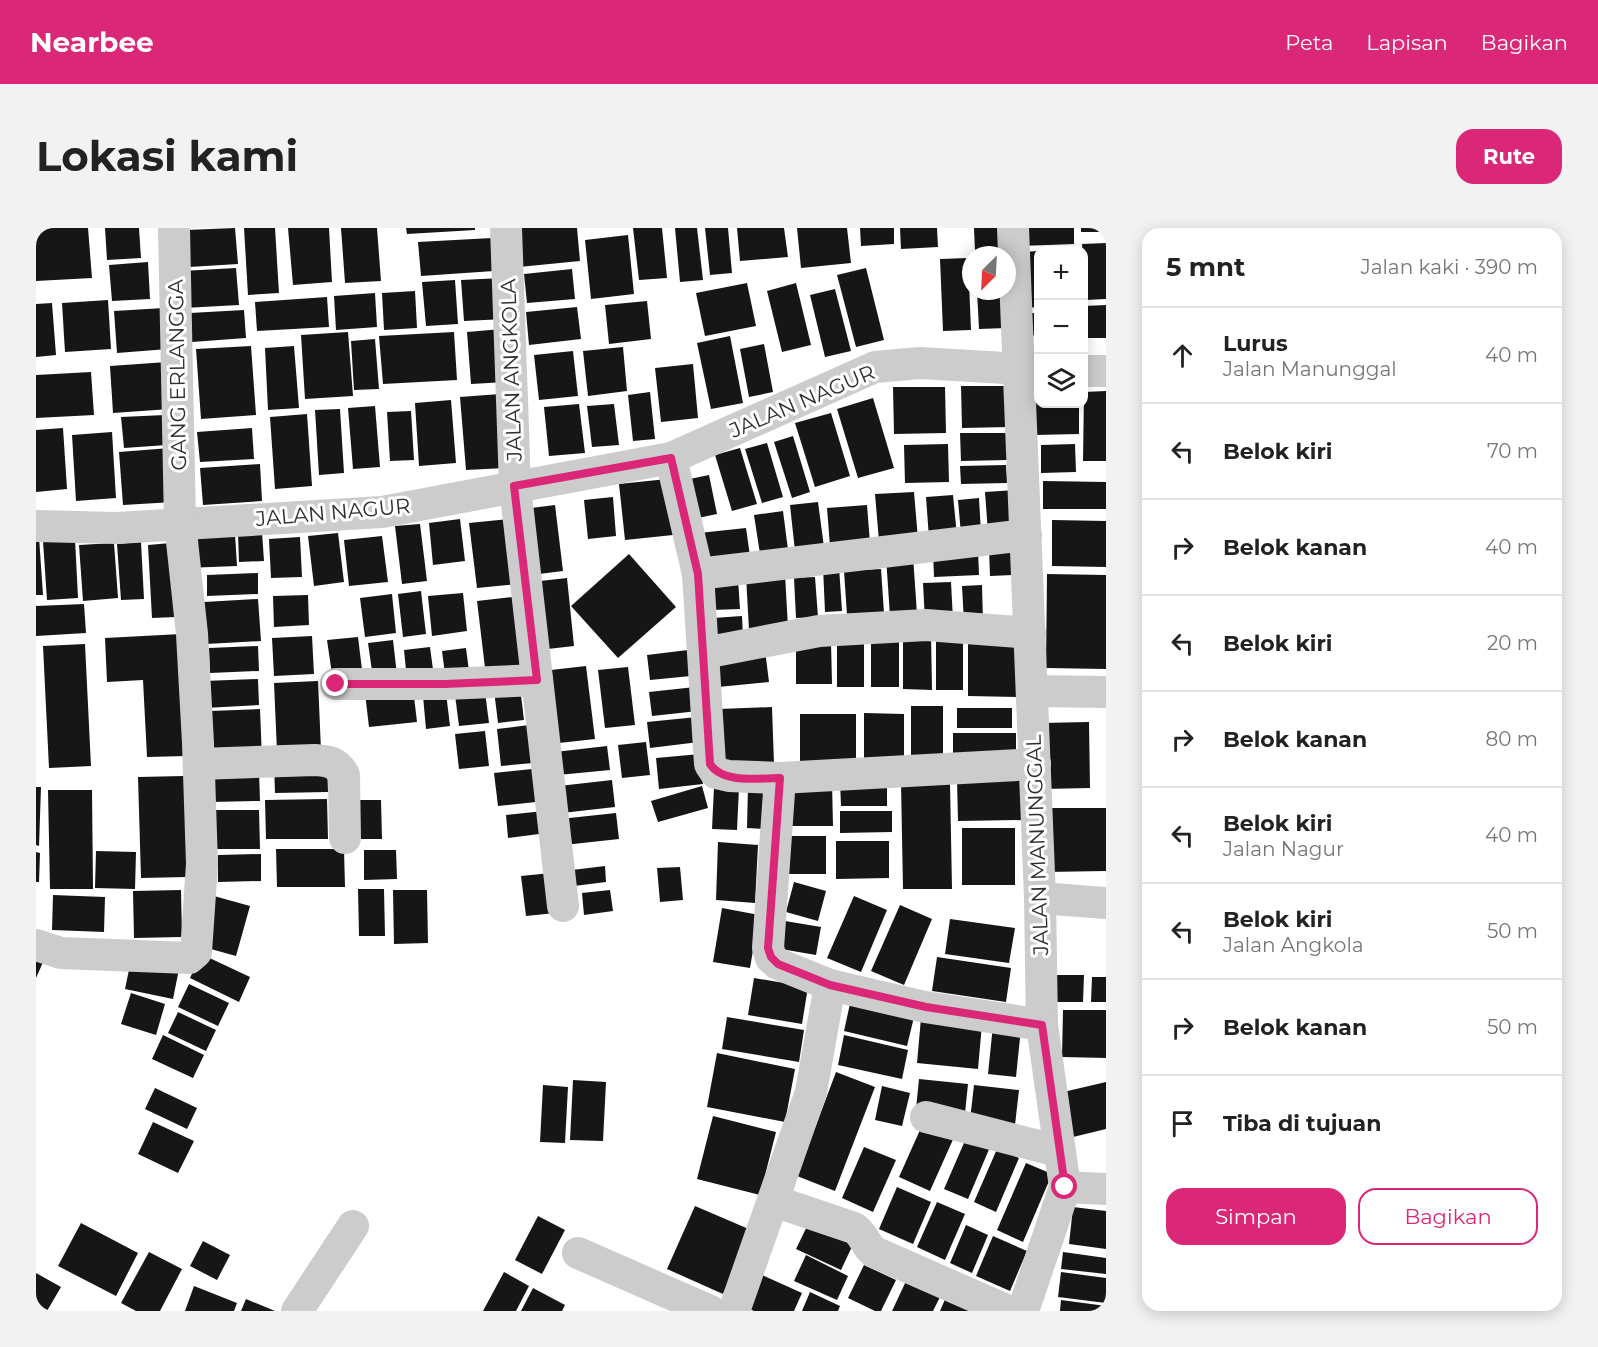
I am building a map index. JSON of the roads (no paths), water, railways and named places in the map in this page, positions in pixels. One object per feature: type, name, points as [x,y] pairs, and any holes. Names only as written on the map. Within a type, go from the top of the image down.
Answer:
[{"type":"street","name":"GANG ERLANGGA","points":[[36,945],[61,953],[189,958],[195,955],[201,864],[199,764],[192,634],[180,523],[174,228]]},
{"type":"street","name":"JALAN ANGKOLA","points":[[506,228],[514,486],[563,906]]},
{"type":"street","name":"JALAN MANUNGGAL","points":[[1013,228],[1029,370],[1026,535],[1040,898],[1042,1025],[1058,1151],[1065,1187],[1023,1311]]},
{"type":"street","name":"JALAN NAGUR","points":[[36,526],[117,528],[382,512],[671,458],[875,367],[920,363],[1029,370]]},
{"type":"street","points":[[1088,371],[1106,371]]},
{"type":"street","points":[[671,458],[698,574],[710,764],[716,773],[729,777],[780,778],[1035,764]]},
{"type":"street","points":[[698,574],[1026,535]]},
{"type":"street","points":[[704,653],[819,631],[927,625],[1030,633]]},
{"type":"street","points":[[336,684],[445,684],[537,680]]},
{"type":"street","points":[[1032,691],[1106,692]]},
{"type":"street","points":[[199,764],[315,760],[328,761],[339,766],[344,775],[345,838]]},
{"type":"street","points":[[780,778],[768,948],[771,957],[778,964],[830,985],[926,1007],[1042,1025]]},
{"type":"street","points":[[1040,898],[1106,903]]},
{"type":"street","points":[[735,1311],[811,1092],[830,985]]},
{"type":"street","points":[[926,1117],[1058,1151]]},
{"type":"street","points":[[1065,1187],[1106,1189]]},
{"type":"street","points":[[774,1201],[854,1228],[862,1234],[868,1248],[874,1252],[1008,1311]]},
{"type":"street","points":[[297,1311],[353,1226]]},
{"type":"street","points":[[578,1253],[710,1311]]}]
